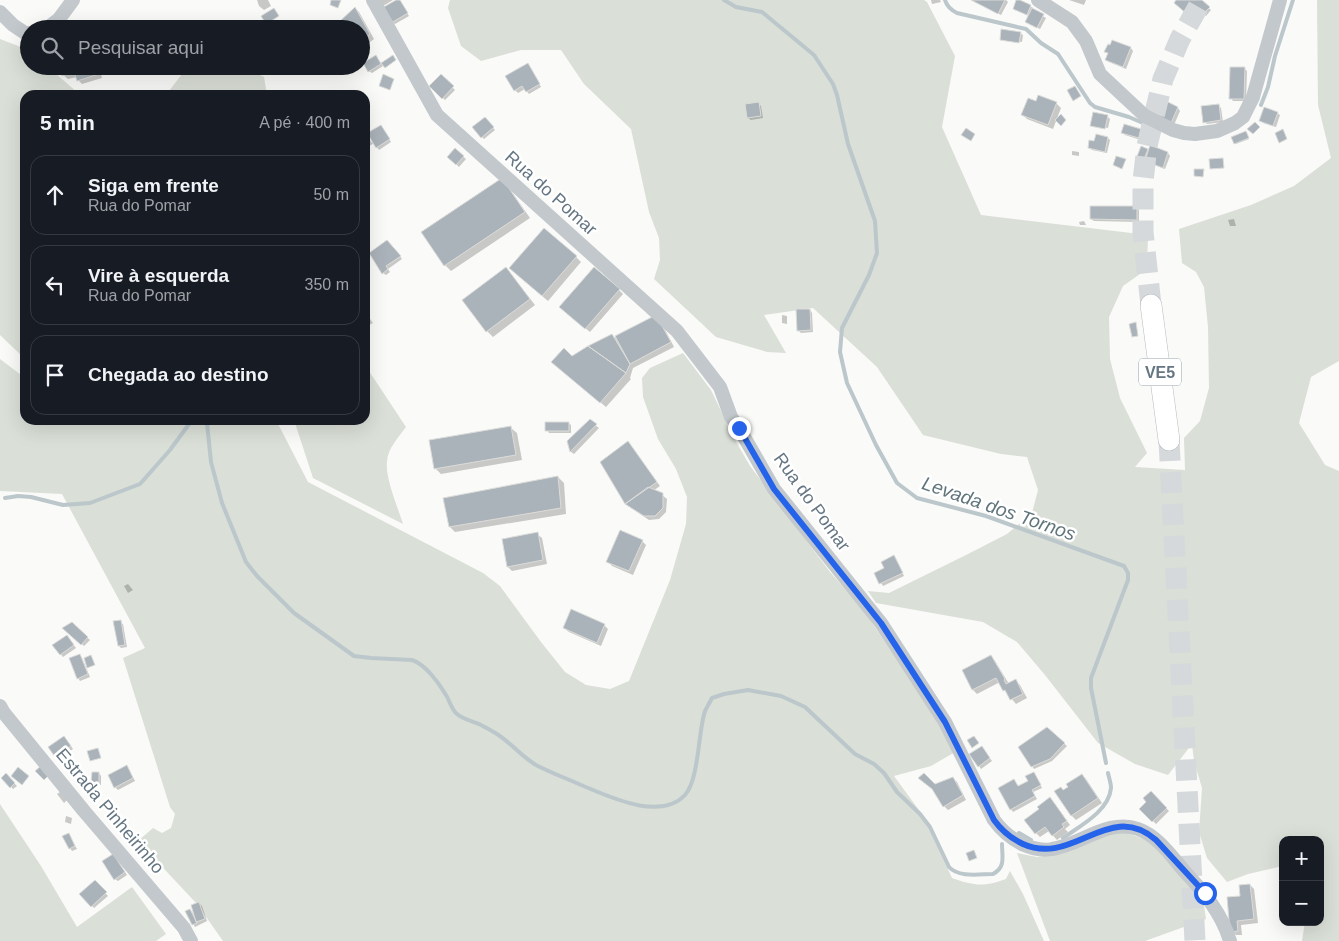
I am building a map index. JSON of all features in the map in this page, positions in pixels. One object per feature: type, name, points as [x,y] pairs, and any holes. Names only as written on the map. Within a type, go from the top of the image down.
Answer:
[{"type":"main road","name":"VE5","points":[[1151,305],[1169,440]]},
{"type":"street","points":[[59,20],[73,0]]},
{"type":"street","name":"Rua do Pomar","points":[[374,0],[437,115],[677,331],[720,387],[731,417],[774,489],[881,623],[945,722],[994,820],[1001,830],[1013,840],[1031,848],[1051,850],[1112,827],[1126,826],[1145,831],[1156,840],[1205,893],[1226,928],[1230,941]]},
{"type":"street","points":[[1038,0],[1072,22],[1086,41],[1100,74],[1145,116],[1184,134],[1195,134],[1217,131],[1243,117],[1254,97],[1280,0]]},
{"type":"street","points":[[0,12],[20,30]]},
{"type":"street","name":"Estrada Pinheirinho","points":[[0,706],[84,811],[184,928],[190,941]]},
{"type":"shaded area","points":[[450,0],[924,0],[927,2],[955,56],[942,127],[981,215],[1148,235],[1147,269],[1123,286],[1109,317],[1110,359],[1120,398],[1147,453],[1135,467],[1185,470],[1184,438],[1200,421],[1209,388],[1208,327],[1204,287],[1196,272],[1182,263],[1179,229],[1251,205],[1294,186],[1331,158],[1318,105],[1317,0],[1339,0],[1339,361],[1311,377],[1299,423],[1325,465],[1339,471],[1339,941],[1302,941],[1304,926],[1324,926],[1324,836],[1279,836],[1279,867],[1248,874],[1227,882],[1207,858],[1199,832],[1202,788],[1194,761],[1192,744],[1168,775],[1135,764],[1098,743],[1017,642],[983,622],[876,603],[868,591],[889,593],[1007,534],[1032,513],[1038,490],[1027,457],[1001,454],[923,435],[877,367],[813,308],[764,315],[786,353],[767,352],[716,337],[654,279],[660,260],[659,238],[649,212],[631,129],[584,84],[561,50],[521,50],[481,61],[461,46],[448,8]]},
{"type":"shaded area","points":[[0,39],[20,47],[20,75],[57,75],[75,90],[20,90],[20,354],[0,335]]},
{"type":"shaded area","points":[[181,75],[260,75],[264,77],[266,90],[170,90]]},
{"type":"shaded area","points":[[683,353],[711,390],[750,466],[830,572],[862,608],[940,723],[955,752],[931,766],[894,776],[924,817],[952,878],[967,883],[985,884],[1006,879],[1010,871],[1023,894],[1044,941],[223,941],[197,904],[138,841],[153,828],[162,833],[171,828],[175,814],[170,807],[123,658],[145,648],[62,494],[0,491],[0,359],[20,374],[20,425],[279,425],[308,482],[483,573],[500,586],[565,672],[586,685],[610,689],[629,681],[670,580],[686,524],[687,497],[676,469],[658,439],[643,397],[642,378],[650,368]]},
{"type":"shaded area","points":[[370,373],[406,427],[391,448],[387,462],[390,484],[403,524],[313,478],[296,425],[370,425]]},
{"type":"shaded area","points":[[0,804],[41,866],[77,927],[132,887],[166,934],[156,941],[0,941]]},
{"type":"shaded area","points":[[1112,832],[1127,833],[1144,839],[1163,853],[1204,905],[1206,919],[1145,941],[1050,941],[1017,853],[1037,857],[1061,854]]},
{"type":"building","points":[[331,0],[341,0],[338,8],[330,5]]},
{"type":"building","points":[[396,0],[400,0],[408,13],[391,23],[382,8]]},
{"type":"building","points":[[971,0],[1005,0],[998,14]]},
{"type":"building","points":[[1016,0],[1031,5],[1027,15],[1013,9]]},
{"type":"building","points":[[1176,0],[1202,0],[1210,7],[1203,14],[1194,6],[1187,14],[1174,3]]},
{"type":"building","points":[[355,7],[362,20],[341,20]]},
{"type":"building","points":[[274,8],[279,16],[272,20],[264,20],[261,16]]},
{"type":"building","points":[[1032,8],[1044,14],[1037,28],[1025,22]]},
{"type":"building","points":[[1001,29],[1021,32],[1019,43],[1000,40]]},
{"type":"building","points":[[1112,40],[1131,47],[1123,67],[1105,60],[1108,53],[1104,52]]},
{"type":"building","points":[[376,55],[381,64],[370,71],[370,59]]},
{"type":"building","points":[[393,55],[396,60],[385,68],[381,63]]},
{"type":"building","points":[[528,63],[540,84],[526,92],[522,86],[514,91],[505,76]]},
{"type":"building","points":[[1230,67],[1245,67],[1244,99],[1229,99]]},
{"type":"building","points":[[383,74],[394,79],[390,90],[379,86]]},
{"type":"building","points":[[441,74],[454,86],[442,99],[429,86]]},
{"type":"building","points":[[75,75],[96,75],[77,81]]},
{"type":"building","points":[[1075,86],[1081,96],[1073,101],[1067,90]]},
{"type":"building","points":[[1038,95],[1057,102],[1048,125],[1021,115],[1028,98],[1036,101]]},
{"type":"building","points":[[1164,100],[1178,107],[1171,123],[1156,117]]},
{"type":"building","points":[[759,102],[761,116],[747,118],[745,104]]},
{"type":"building","points":[[1219,104],[1221,120],[1203,123],[1201,106]]},
{"type":"building","points":[[1264,107],[1278,112],[1273,126],[1259,121]]},
{"type":"building","points":[[1093,112],[1108,115],[1105,129],[1090,126]]},
{"type":"building","points":[[1061,114],[1066,120],[1061,126],[1055,120]]},
{"type":"building","points":[[485,117],[494,127],[481,138],[472,127]]},
{"type":"building","points":[[1255,122],[1260,127],[1253,134],[1247,129]]},
{"type":"building","points":[[1124,124],[1141,129],[1139,138],[1121,133]]},
{"type":"building","points":[[381,125],[390,139],[376,148],[370,138],[370,131]]},
{"type":"building","points":[[966,128],[975,134],[971,141],[961,135]]},
{"type":"building","points":[[1283,129],[1287,139],[1279,143],[1275,133]]},
{"type":"building","points":[[1246,131],[1249,138],[1234,144],[1231,137]]},
{"type":"building","points":[[1096,134],[1108,137],[1105,152],[1088,148],[1089,140],[1094,141]]},
{"type":"building","points":[[1150,145],[1168,152],[1163,168],[1145,161]]},
{"type":"building","points":[[1141,146],[1148,149],[1143,162],[1136,159]]},
{"type":"building","points":[[455,148],[464,156],[456,165],[447,157]]},
{"type":"building","points":[[1116,156],[1126,159],[1122,169],[1113,165]]},
{"type":"building","points":[[1223,158],[1224,168],[1210,169],[1209,159]]},
{"type":"building","points":[[1194,169],[1204,169],[1203,177],[1194,176]]},
{"type":"building","points":[[502,178],[525,212],[444,266],[421,232]]},
{"type":"building","points":[[1090,206],[1137,206],[1137,220],[1090,219]]},
{"type":"building","points":[[544,228],[577,256],[542,296],[509,268]]},
{"type":"building","points":[[387,240],[401,256],[386,266],[388,269],[382,274],[370,252]]},
{"type":"building","points":[[506,267],[530,299],[486,332],[462,300]]},
{"type":"building","points":[[594,267],[620,289],[585,329],[559,307]]},
{"type":"building","points":[[796,309],[810,309],[811,330],[797,331]]},
{"type":"building","points":[[656,315],[671,342],[630,364],[615,336]]},
{"type":"building","points":[[1136,322],[1138,336],[1132,337],[1129,324]]},
{"type":"building","points":[[612,334],[630,364],[626,373],[588,346]]},
{"type":"building","points":[[588,346],[626,373],[600,403],[551,362],[564,348],[572,356]]},
{"type":"building","points":[[590,419],[597,424],[570,452],[567,441]]},
{"type":"building","points":[[545,422],[569,422],[569,431],[545,431]]},
{"type":"building","points":[[511,426],[516,455],[434,469],[429,440]]},
{"type":"building","points":[[628,441],[657,482],[625,504],[600,462]]},
{"type":"building","points":[[558,476],[561,508],[449,527],[443,498]]},
{"type":"building","points":[[648,487],[663,493],[663,508],[655,516],[644,516],[625,504]]},
{"type":"building","points":[[620,530],[643,540],[629,571],[606,562]]},
{"type":"building","points":[[538,532],[543,560],[507,567],[502,539]]},
{"type":"building","points":[[894,555],[903,573],[879,584],[874,573],[884,568],[881,562]]},
{"type":"building","points":[[571,609],[605,624],[597,643],[563,628]]},
{"type":"building","points":[[121,620],[125,645],[118,646],[113,621]]},
{"type":"building","points":[[72,622],[88,637],[81,645],[62,628]]},
{"type":"building","points":[[67,635],[74,645],[60,655],[52,645]]},
{"type":"building","points":[[80,654],[88,674],[77,679],[69,658]]},
{"type":"building","points":[[91,655],[95,665],[87,668],[84,658]]},
{"type":"building","points":[[991,655],[1006,684],[1016,679],[1023,694],[1010,700],[996,678],[972,690],[962,670]]},
{"type":"building","points":[[1047,727],[1065,743],[1050,759],[1031,767],[1018,747]]},
{"type":"building","points":[[64,736],[71,746],[55,757],[48,747]]},
{"type":"building","points":[[974,736],[979,743],[972,748],[967,740]]},
{"type":"building","points":[[982,746],[990,758],[978,767],[969,754]]},
{"type":"building","points":[[98,748],[101,758],[90,761],[87,751]]},
{"type":"building","points":[[127,765],[133,778],[114,788],[108,775]]},
{"type":"building","points":[[41,766],[49,775],[44,780],[35,771]]},
{"type":"building","points":[[18,767],[29,776],[22,785],[11,776]]},
{"type":"building","points":[[92,772],[99,772],[99,783],[91,782]]},
{"type":"building","points":[[1034,772],[1041,785],[1032,790],[1035,796],[1010,810],[998,788],[1014,779],[1018,786],[1028,781],[1025,776]]},
{"type":"building","points":[[6,773],[15,783],[10,788],[1,778]]},
{"type":"building","points":[[924,773],[935,784],[953,777],[963,795],[943,807],[932,789],[918,778]]},
{"type":"building","points":[[1082,774],[1098,798],[1071,816],[1054,791],[1061,787],[1063,790],[1068,787],[1066,784]]},
{"type":"building","points":[[1151,791],[1167,808],[1152,822],[1139,809],[1146,802],[1143,798]]},
{"type":"building","points":[[1050,797],[1067,821],[1062,824],[1064,827],[1052,836],[1045,827],[1035,834],[1024,820],[1039,809],[1037,807]]},
{"type":"building","points":[[69,833],[75,846],[69,849],[62,836]]},
{"type":"building","points":[[974,850],[977,858],[969,861],[966,853]]},
{"type":"building","points":[[113,854],[125,872],[114,880],[102,861]]},
{"type":"building","points":[[95,880],[107,892],[91,907],[79,894]]},
{"type":"building","points":[[1250,884],[1254,919],[1237,921],[1238,931],[1230,932],[1227,897],[1240,896],[1239,885]]},
{"type":"building","points":[[199,902],[205,919],[196,922],[191,905]]},
{"type":"building","points":[[190,909],[197,923],[192,925],[185,911]]},
{"type":"waterway","name":"Levada dos Tornos","points":[[724,0],[736,7],[762,12],[814,55],[833,84],[837,95],[848,144],[875,221],[877,253],[869,275],[842,328],[840,352],[847,383],[876,445],[897,483],[917,498],[986,516],[1124,566],[1128,573],[1128,580],[1091,678],[1091,688],[1106,763]]},
{"type":"waterway","name":"Levada dos Tornos","points":[[945,0],[947,5],[957,13],[1026,29],[1041,43],[1058,54],[1090,103],[1095,107],[1129,117],[1159,130]]},
{"type":"waterway","name":"Levada dos Tornos","points":[[1261,105],[1293,0]]},
{"type":"waterway","name":"Levada dos Tornos","points":[[5,498],[31,497],[63,505],[90,503],[140,484],[170,450],[188,425]]},
{"type":"waterway","name":"Levada dos Tornos","points":[[207,425],[211,462],[222,503],[246,562],[257,576],[294,613],[354,656],[412,660],[422,665],[440,685],[457,714],[497,734],[536,765],[619,800],[648,807],[674,803],[685,795],[690,788],[696,767],[705,711],[712,698],[748,690],[781,696],[805,707],[855,754],[874,764],[930,827],[949,867],[953,870],[970,875],[993,874],[1002,865],[1002,844]]},
{"type":"waterway","name":"Levada dos Tornos","points":[[1063,838],[1093,817],[1105,804],[1111,788],[1108,773]]},
{"type":"waterway","name":"Levada dos Tornos","points":[[1019,833],[1031,840]]},
{"type":"tunnel","points":[[1151,305],[1143,232],[1143,181],[1147,146],[1163,79],[1180,39],[1202,0]]},
{"type":"tunnel","points":[[1169,440],[1195,941]]},
{"type":"route","points":[[739,428],[774,489],[881,623],[945,722],[994,820],[1001,830],[1013,840],[1031,848],[1051,850],[1112,827],[1126,826],[1138,828],[1151,835],[1205,893]]}]
